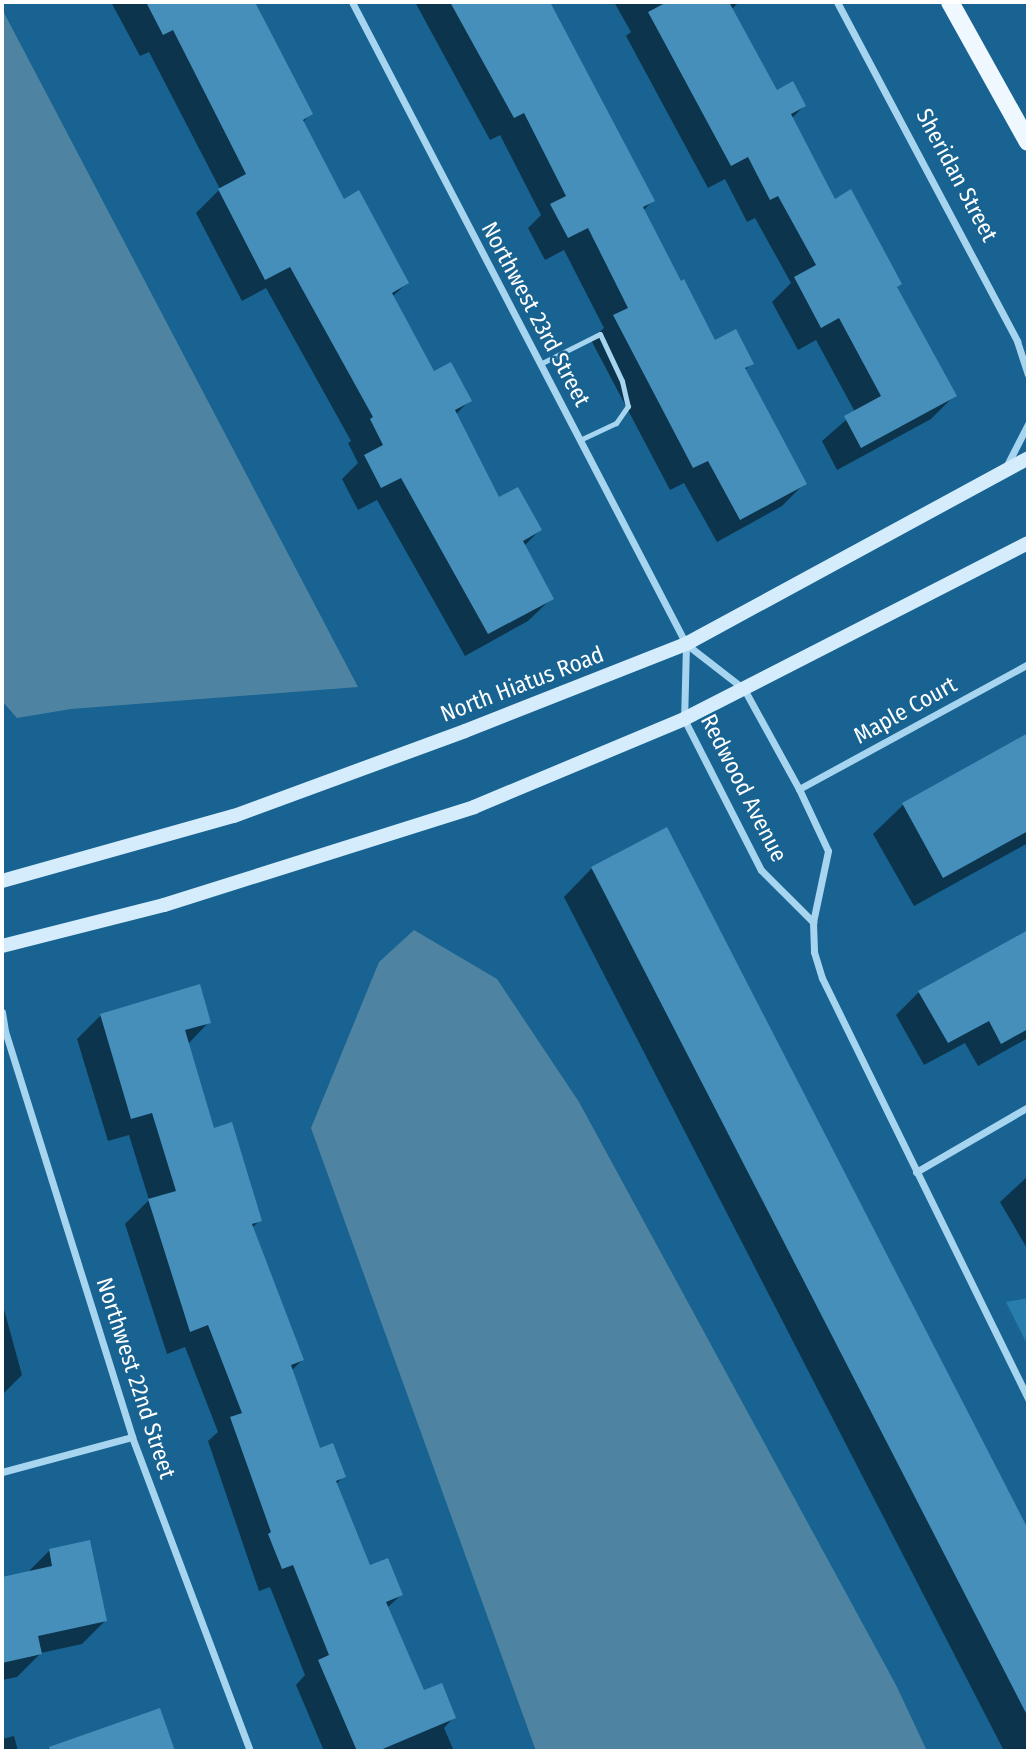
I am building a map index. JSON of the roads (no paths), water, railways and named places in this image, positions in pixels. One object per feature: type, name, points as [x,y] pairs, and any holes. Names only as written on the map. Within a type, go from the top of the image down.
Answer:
[{"type":"main road","points":[[950,2],[1028,142]]},
{"type":"main road","name":"North Hiatus Road","points":[[2,881],[234,816],[466,731],[687,644],[1006,467],[1028,458]]},
{"type":"main road","points":[[2,946],[164,905],[474,807],[684,719],[1028,543]]},
{"type":"street","name":"Northwest 23rd Street","points":[[352,2],[687,644]]},
{"type":"street","name":"Sheridan Street","points":[[837,2],[1017,341],[1028,374]]},
{"type":"street","points":[[1006,467],[1028,424]]},
{"type":"street","name":"Redwood Avenue","points":[[687,644],[744,689],[799,789],[828,852],[813,922],[814,952],[821,978],[1028,1399]]},
{"type":"street","name":"Redwood Avenue","points":[[687,644],[684,719],[761,870],[813,922]]},
{"type":"street","name":"Maple Court","points":[[799,789],[1028,664]]},
{"type":"street","name":"Northwest 22nd Street","points":[[2,1012],[3,1032],[132,1437],[250,1751]]},
{"type":"street","points":[[916,1172],[1028,1107]]},
{"type":"street","points":[[2,1472],[132,1437]]},
{"type":"lane","points":[[540,364],[600,334],[622,381],[628,406],[615,423],[580,440]]}]
